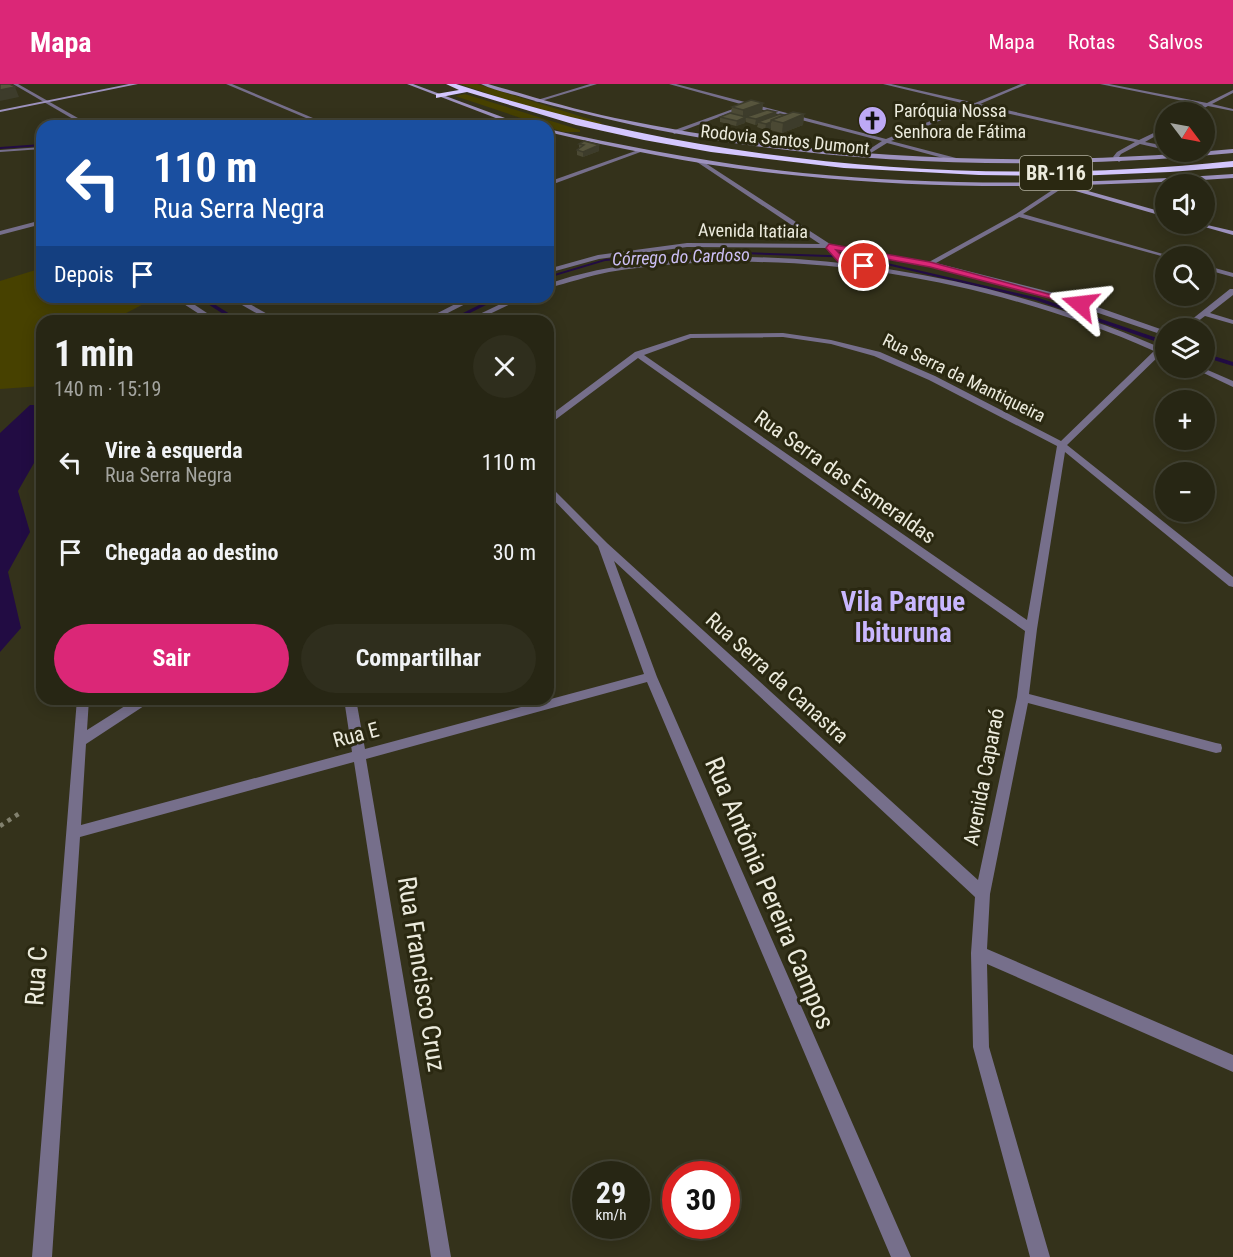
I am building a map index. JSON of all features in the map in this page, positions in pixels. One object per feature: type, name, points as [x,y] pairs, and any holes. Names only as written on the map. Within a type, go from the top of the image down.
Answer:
[{"type":"highway","name":"Rodovia Santos Dumont","points":[[449,84],[543,115],[597,129],[763,157],[957,172],[1075,173],[1233,164]]},
{"type":"highway","points":[[439,96],[467,90]]},
{"type":"highway","points":[[585,140],[597,129],[629,124]]},
{"type":"highway","points":[[737,142],[763,157]]},
{"type":"highway","points":[[1215,156],[1233,156]]},
{"type":"highway","points":[[958,160],[957,172],[964,178],[981,184]]},
{"type":"highway","points":[[1119,160],[1156,170],[1159,174]]},
{"type":"main road","points":[[0,104],[103,84]]},
{"type":"main road","points":[[0,111],[136,84]]},
{"type":"main road","points":[[409,84],[512,120]]},
{"type":"main road","points":[[483,84],[536,101],[629,124],[737,142],[864,155],[958,160],[1119,160],[1155,158]]},
{"type":"main road","points":[[554,132],[585,140],[699,161],[885,181],[1062,186],[1155,183]]},
{"type":"main road","points":[[1215,153],[1233,151]]},
{"type":"main road","points":[[1215,178],[1232,176]]},
{"type":"main road","points":[[1062,186],[1155,212]]},
{"type":"main road","points":[[1215,228],[1233,233]]},
{"type":"street","points":[[15,84],[78,120]]},
{"type":"street","points":[[228,84],[315,120]]},
{"type":"street","points":[[536,101],[595,84]]},
{"type":"street","points":[[671,84],[958,160]]},
{"type":"street","points":[[885,84],[1155,145]]},
{"type":"street","points":[[864,155],[886,141],[1025,84]]},
{"type":"street","points":[[1102,84],[1193,102]]},
{"type":"street","points":[[1213,102],[1233,91]]},
{"type":"street","points":[[674,132],[750,105]]},
{"type":"street","points":[[1215,106],[1233,110]]},
{"type":"street","points":[[1119,160],[1116,156],[1119,153],[1155,134]]},
{"type":"street","points":[[554,182],[643,150]]},
{"type":"street","points":[[699,161],[829,246],[844,263]]},
{"type":"street","points":[[930,264],[1018,215],[1062,186]]},
{"type":"street","points":[[1018,215],[1155,253]]},
{"type":"street","points":[[0,233],[36,224]]},
{"type":"street","name":"Avenida Itatiaia","points":[[554,269],[598,257],[641,249],[687,245],[829,246],[930,264],[1063,298],[1155,329]]},
{"type":"street","name":"Avenida Itatiaia","points":[[554,284],[604,269],[711,259],[784,258],[844,263],[903,273],[1010,298],[1078,318],[1155,346]]},
{"type":"street","points":[[1215,270],[1233,275]]},
{"type":"street","points":[[1200,318],[1233,291]]},
{"type":"street","points":[[185,303],[205,315]]},
{"type":"street","points":[[188,305],[194,303]]},
{"type":"street","points":[[243,303],[265,315]]},
{"type":"street","points":[[438,315],[462,303]]},
{"type":"street","points":[[483,315],[508,303]]},
{"type":"street","points":[[1206,314],[1233,322]]},
{"type":"street","name":"Rua Serra da Mantiqueira","points":[[554,417],[638,354],[690,336],[783,335],[831,342],[877,354],[932,378],[1062,445],[1233,583]]},
{"type":"street","name":"Rua Serra das Esmeraldas","points":[[638,354],[1031,628]]},
{"type":"street","points":[[1062,445],[1155,357]]},
{"type":"street","points":[[1215,376],[1233,384]]},
{"type":"street","name":"Avenida Caparaó","points":[[1040,1257],[981,1047],[980,953],[983,894],[1023,697],[1031,628],[1062,445]]},
{"type":"street","name":"Rua Serra da Canastra","points":[[554,495],[603,545],[983,894]]},
{"type":"street","name":"Rua Antônia Pereira Campos","points":[[603,545],[651,676],[901,1257]]},
{"type":"street","name":"Rua E","points":[[554,702],[651,676]]},
{"type":"street","points":[[1023,697],[1216,748]]},
{"type":"street","name":"Rua C","points":[[42,1257],[82,705]]},
{"type":"street","points":[[79,742],[137,705]]},
{"type":"street","name":"Rua Francisco Cruz","points":[[351,705],[361,754],[441,1257]]},
{"type":"street","name":"Rua E","points":[[72,833],[543,705]]},
{"type":"street","points":[[980,953],[1233,1065]]},
{"type":"lane","points":[[0,145],[36,142]]},
{"type":"lane","points":[[0,151],[36,148]]},
{"type":"path","points":[[0,826],[20,813]]},
{"type":"shaded area","points":[[460,84],[477,84],[602,123],[599,125],[542,112]]},
{"type":"shaded area","points":[[465,94],[548,120],[527,120],[455,96]]},
{"type":"shaded area","points":[[554,122],[580,130],[580,132],[563,132],[554,129]]},
{"type":"shaded area","points":[[36,270],[36,303],[146,303],[122,315],[36,315],[36,386],[0,389],[0,281]]},
{"type":"shaded area","points":[[30,405],[36,405],[36,460],[18,491],[30,532],[8,572],[21,628],[0,652],[0,433]]},
{"type":"building","points":[[0,84],[10,84],[15,87],[0,90]]},
{"type":"building","points":[[751,100],[763,103],[743,110],[732,107]]},
{"type":"building","points":[[767,110],[776,112],[756,119],[746,117]]},
{"type":"building","points":[[793,112],[804,114],[783,123],[771,120]]},
{"type":"building","points":[[730,113],[746,117],[737,121],[720,117]]},
{"type":"building","points":[[780,114],[784,115],[766,124],[758,122]]},
{"type":"building","points":[[584,141],[599,145],[583,152],[577,150],[584,145],[579,144]]},
{"type":"waterway","name":"Córrego do Cardoso","points":[[0,148],[36,145]]},
{"type":"waterway","name":"Córrego do Cardoso","points":[[554,275],[605,260],[713,252],[857,257],[1037,299],[1155,339]]},
{"type":"waterway","name":"Córrego do Cardoso","points":[[210,303],[228,315]]},
{"type":"waterway","name":"Córrego do Cardoso","points":[[462,315],[487,303]]},
{"type":"waterway","name":"Córrego do Cardoso","points":[[1215,358],[1233,364]]},
{"type":"place","name":"Paróquia Nossa Senhora de Fátima","points":[[873,121]]},
{"type":"district","name":"Vila Parque Ibituruna","points":[[903,618]]},
{"type":"route","points":[[864,266],[844,263],[829,246],[930,264],[1080,304]]}]
